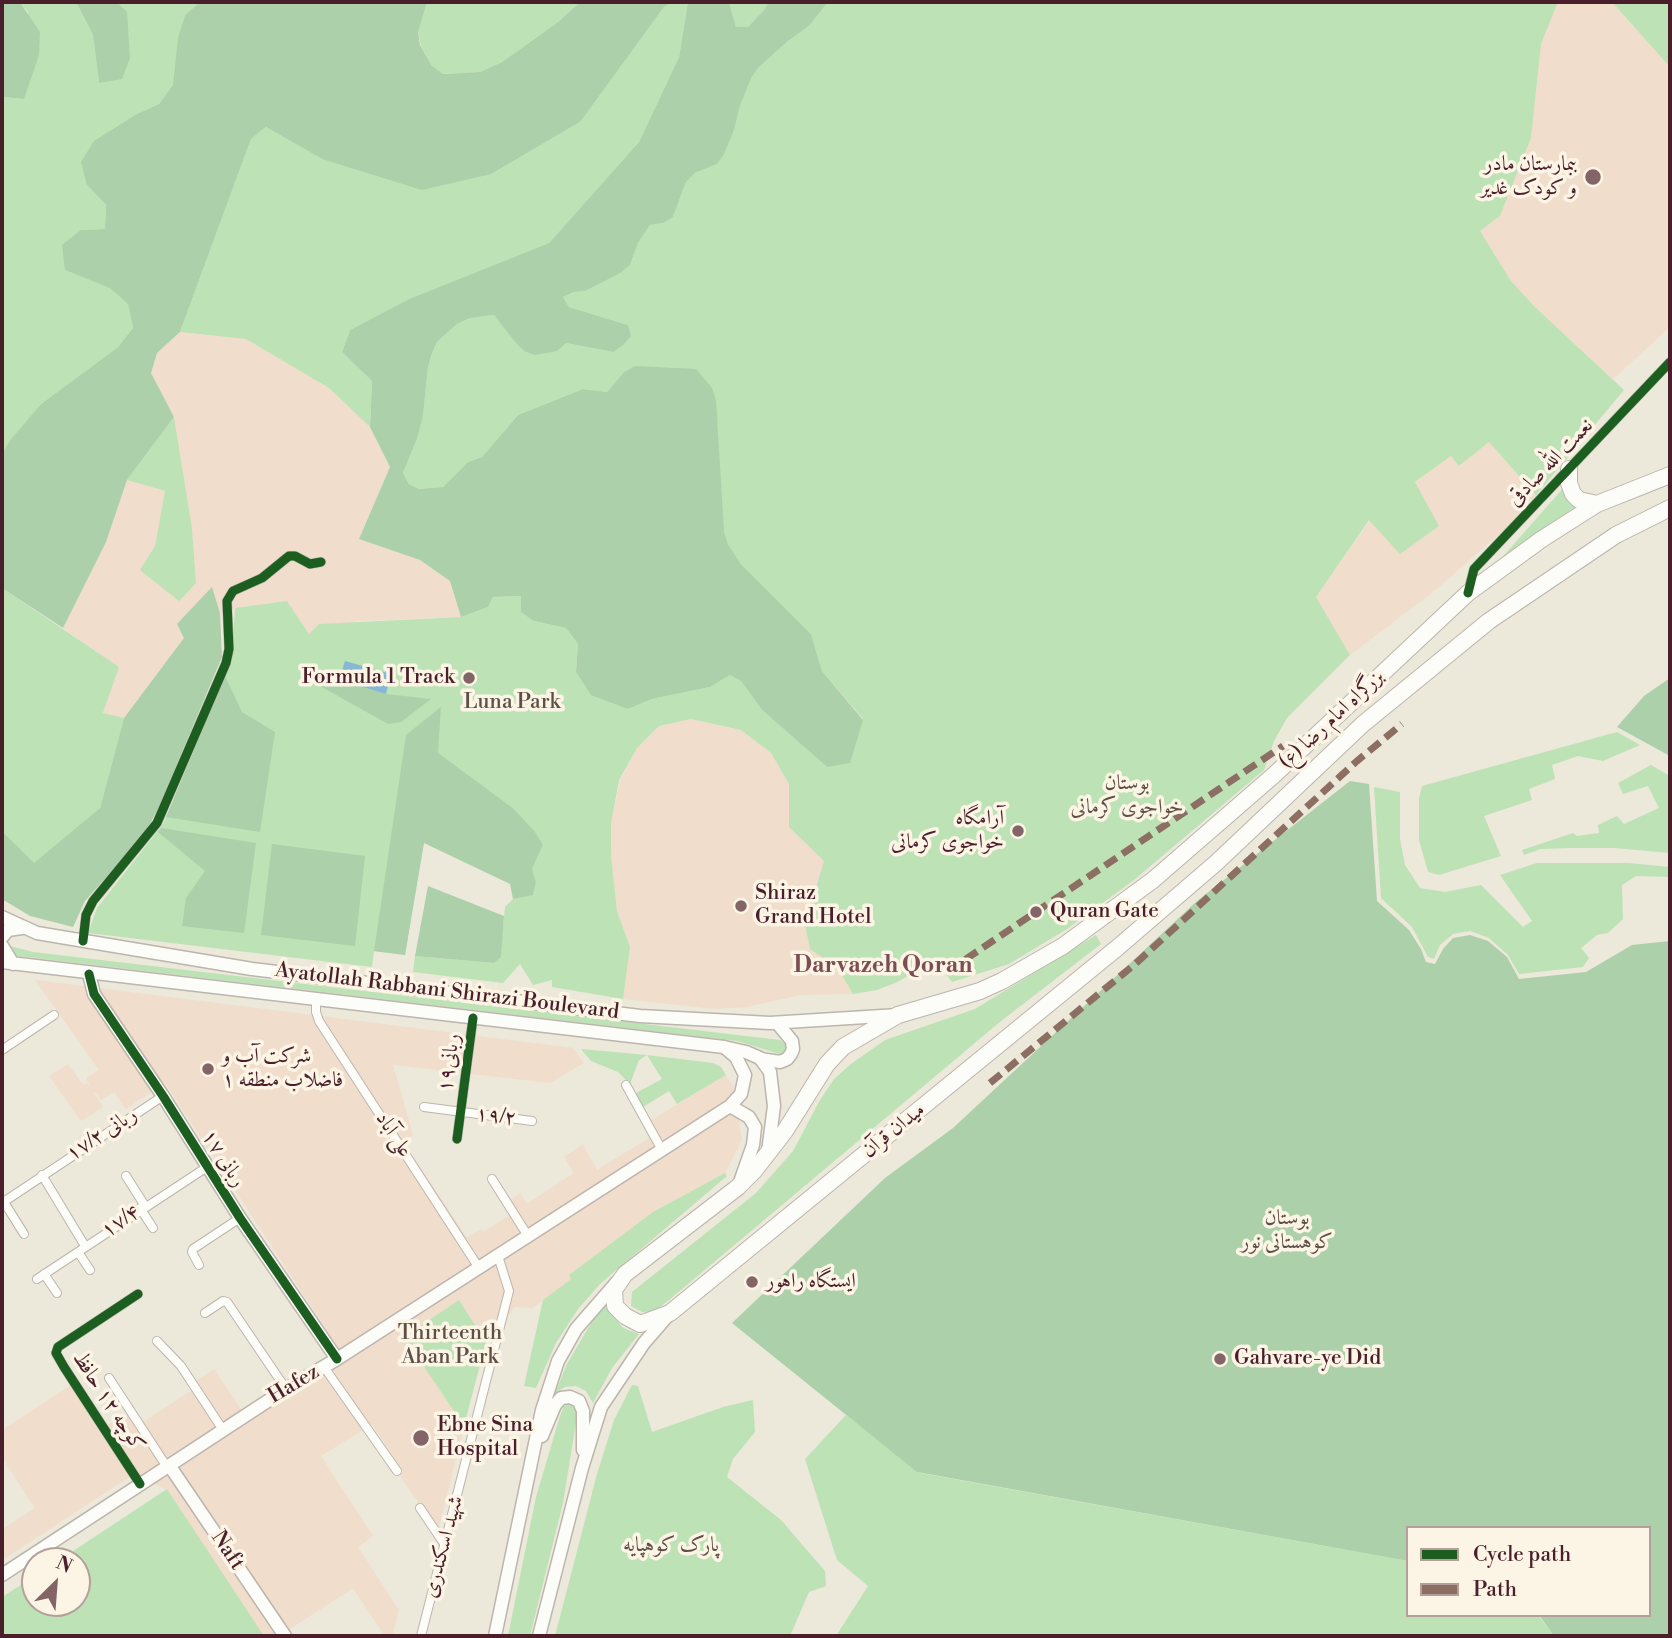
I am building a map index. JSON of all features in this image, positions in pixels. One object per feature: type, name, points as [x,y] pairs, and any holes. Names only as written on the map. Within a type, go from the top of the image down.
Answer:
[{"type":"highway","points":[[1569,469],[1569,483],[1573,494],[1579,500],[1597,505]]},
{"type":"highway","name":"بزرگراه امام رضا (ع)","points":[[898,1015],[970,995],[1002,981],[1063,946],[1153,880],[1274,775],[1468,593],[1542,539],[1597,505],[1670,475]]},
{"type":"highway","name":"بزرگراه امام رضا (ع)","points":[[1117,948],[1216,863],[1363,724],[1489,621],[1616,535],[1670,508]]},
{"type":"highway","name":"میدان قرآن","points":[[670,1313],[1117,948]]},
{"type":"highway","points":[[670,1313],[640,1324],[625,1316],[615,1306],[614,1290],[625,1275],[738,1187],[785,1131],[835,1054],[853,1040],[898,1015]]},
{"type":"main road","name":"Ayatollah Rabbani Shirazi Boulevard","points":[[2,917],[22,928],[83,941],[252,969],[640,1016],[729,1023],[778,1023],[898,1015]]},
{"type":"main road","points":[[2,937],[8,930],[22,928]]},
{"type":"main road","points":[[2,946],[7,963]]},
{"type":"main road","name":"Ayatollah Rabbani Shirazi Boulevard","points":[[7,963],[724,1047],[760,1058]]},
{"type":"main road","name":"ربانی ۱۷","points":[[89,974],[94,994],[163,1096],[240,1219],[337,1359]]},
{"type":"main road","points":[[760,1058],[780,1062],[791,1054],[792,1041],[778,1023]]},
{"type":"main road","points":[[724,1047],[736,1057],[745,1076],[741,1094],[730,1107],[749,1117],[755,1134],[738,1187]]},
{"type":"main road","points":[[760,1058],[770,1072],[773,1089],[774,1106],[768,1152]]},
{"type":"main road","name":"Hafez","points":[[2,1575],[286,1389],[730,1107]]},
{"type":"main road","points":[[495,1636],[542,1410],[558,1361],[576,1329],[625,1275]]},
{"type":"main road","points":[[540,1636],[582,1468],[601,1407],[645,1343],[670,1313]]},
{"type":"main road","points":[[534,1457],[555,1405],[561,1398],[570,1397],[579,1401],[583,1411],[582,1468]]},
{"type":"main road","name":"Naft","points":[[168,1466],[285,1636]]},
{"type":"street","name":"نعمت الله صادقی","points":[[1468,593],[1474,569],[1670,362]]},
{"type":"street","points":[[83,941],[86,915],[93,901],[157,823],[226,663],[229,649],[227,601],[233,591],[262,578],[289,556],[295,556],[310,564],[321,562]]},
{"type":"street","name":"علی آباد","points":[[316,998],[319,1021],[479,1268]]},
{"type":"street","points":[[2,1050],[54,1015]]},
{"type":"street","name":"ربانی۱۹","points":[[457,1139],[473,1018]]},
{"type":"street","points":[[626,1085],[662,1150]]},
{"type":"street","name":"ربانی ۱۷/۲","points":[[3,1202],[163,1096]]},
{"type":"street","name":"۱۹/۲","points":[[424,1107],[532,1121]]},
{"type":"street","name":"۱۷/۴","points":[[57,1293],[41,1277],[142,1207],[206,1167]]},
{"type":"street","points":[[42,1175],[82,1249],[90,1270]]},
{"type":"street","points":[[126,1176],[153,1227]]},
{"type":"street","points":[[492,1179],[528,1236]]},
{"type":"street","points":[[3,1202],[24,1234]]},
{"type":"street","points":[[199,1265],[192,1252],[194,1249],[240,1219]]},
{"type":"street","name":"شهید اسکندری","points":[[421,1636],[509,1291],[498,1256]]},
{"type":"street","name":"کوچه ۱۲ حافظ","points":[[138,1294],[58,1347],[56,1353],[141,1484]]},
{"type":"street","points":[[205,1313],[223,1301],[227,1302],[286,1389]]},
{"type":"street","points":[[157,1341],[181,1366],[223,1430]]},
{"type":"street","points":[[324,1367],[397,1471]]},
{"type":"street","points":[[109,1378],[168,1466]]},
{"type":"street","points":[[420,1508],[445,1545]]},
{"type":"shaded area","name":"ببمارستان مادر و کودک غدیر","points":[[1558,2],[1612,2],[1670,67],[1670,327],[1613,379],[1511,281],[1480,231],[1500,216],[1531,138],[1541,44]]},
{"type":"shaded area","points":[[180,332],[246,339],[329,388],[370,427],[390,467],[359,539],[420,560],[450,581],[461,617],[358,621],[309,634],[287,601],[235,608],[220,613],[212,588],[185,638],[124,718],[103,714],[118,667],[63,628],[106,542],[127,480],[165,491],[155,546],[196,583],[192,528],[174,417],[151,373],[157,353]]},
{"type":"shaded area","points":[[1489,442],[1536,495],[1505,529],[1433,592],[1350,655],[1316,597],[1370,520],[1439,526],[1415,483],[1452,455],[1459,466]]},
{"type":"shaded area","points":[[691,719],[741,730],[771,753],[789,784],[789,827],[824,861],[804,920],[810,948],[837,967],[853,994],[800,995],[747,1007],[716,1009],[623,999],[630,947],[617,911],[611,855],[611,824],[620,780],[637,748],[659,726]]},
{"type":"shaded area","points":[[35,980],[573,1048],[584,1063],[550,1083],[393,1065],[413,1135],[403,1141],[467,1238],[481,1229],[483,1232],[510,1215],[509,1201],[520,1193],[527,1204],[574,1173],[564,1157],[583,1144],[597,1170],[649,1138],[650,1121],[726,1075],[733,1086],[742,1140],[725,1173],[653,1212],[569,1275],[571,1279],[533,1308],[515,1307],[486,1342],[459,1300],[404,1337],[464,1426],[438,1531],[399,1474],[403,1471],[372,1424],[321,1456],[373,1536],[358,1547],[399,1610],[392,1636],[385,1636],[353,1588],[279,1636],[264,1636],[167,1489],[131,1476],[2,1560],[3,1529],[35,1508],[2,1457],[2,1430],[71,1385],[101,1430],[125,1414],[145,1421],[197,1387],[194,1382],[214,1369],[247,1418],[343,1355],[165,1083],[126,1109],[114,1092],[101,1100],[95,1092],[103,1107],[81,1121],[49,1076],[68,1064],[83,1085],[87,1083],[91,1088],[86,1078],[99,1070]]},
{"type":"green space","points":[[2,2],[20,2],[40,32],[39,55],[24,99],[2,97]]},
{"type":"green space","points":[[20,2],[76,2],[93,35],[99,83],[127,13],[117,2],[200,2],[185,15],[178,37],[174,85],[159,104],[137,114],[87,185],[106,205],[105,229],[81,230],[65,270],[110,287],[128,303],[133,328],[118,347],[41,404],[10,440],[2,454],[2,97],[24,99],[28,12]]},
{"type":"green space","points":[[76,2],[117,2],[127,12],[130,58],[122,79],[99,83],[93,35]]},
{"type":"green space","points":[[200,2],[427,2],[418,33],[420,45],[432,66],[443,74],[480,72],[502,62],[558,22],[580,2],[673,2],[664,7],[581,121],[491,174],[422,190],[322,159],[266,127],[251,139],[180,332],[157,353],[151,373],[174,417],[127,480],[106,542],[63,628],[2,588],[2,454],[10,440],[41,404],[118,347],[133,328],[128,304],[110,288],[65,270],[62,245],[81,230],[105,229],[106,205],[87,185],[81,162],[94,141],[137,114],[159,104],[173,85],[178,37],[185,15]]},
{"type":"green space","points":[[427,2],[580,2],[558,22],[502,62],[480,72],[442,74],[432,66],[421,46],[418,33]]},
{"type":"green space","points":[[673,2],[688,2],[679,57],[639,142],[549,243],[409,299],[350,330],[342,352],[372,381],[370,427],[329,388],[246,339],[180,332],[251,139],[266,127],[322,159],[581,121],[664,7]]},
{"type":"green space","points":[[688,2],[729,2],[736,27],[748,27],[768,2],[828,2],[809,26],[758,68],[751,78],[724,154],[717,164],[695,173],[686,182],[673,217],[663,223],[650,225],[638,243],[630,265],[585,291],[563,297],[569,307],[628,325],[631,336],[623,345],[613,352],[566,343],[557,351],[535,355],[524,351],[494,315],[470,318],[457,324],[437,342],[432,354],[423,416],[403,473],[409,484],[419,489],[443,487],[468,462],[482,457],[518,415],[583,389],[607,392],[623,373],[635,366],[696,369],[712,388],[716,400],[724,531],[728,544],[741,564],[811,634],[822,671],[863,720],[850,763],[827,767],[762,710],[741,681],[730,675],[710,687],[652,699],[628,709],[591,695],[576,672],[578,644],[566,628],[534,621],[521,612],[521,596],[493,597],[488,607],[461,617],[450,581],[420,560],[359,539],[390,467],[370,427],[372,381],[342,352],[350,330],[409,299],[549,243],[639,142],[679,57]]},
{"type":"green space","points":[[729,2],[768,2],[748,27],[736,27]]},
{"type":"green space","points":[[828,2],[1558,2],[1541,44],[1531,138],[1500,216],[1480,231],[1511,281],[1624,390],[1536,495],[1489,442],[1459,466],[1451,456],[1415,482],[1439,526],[1400,554],[1369,520],[1316,597],[1350,655],[1287,718],[1274,741],[1264,770],[1134,880],[1067,929],[1009,964],[952,982],[936,961],[895,983],[877,990],[853,994],[837,967],[810,949],[804,920],[824,861],[789,827],[789,784],[771,753],[741,730],[691,719],[659,726],[637,748],[619,780],[611,824],[611,855],[617,911],[630,947],[623,999],[552,987],[552,980],[533,985],[520,964],[503,983],[413,972],[415,956],[494,963],[500,957],[505,907],[513,899],[533,894],[536,882],[532,869],[543,845],[513,808],[438,754],[405,955],[374,951],[372,967],[88,933],[97,908],[163,824],[231,661],[235,608],[287,601],[309,634],[319,624],[461,617],[488,607],[493,597],[521,596],[534,621],[566,628],[578,644],[576,672],[628,709],[652,699],[710,687],[730,675],[741,681],[762,710],[827,767],[863,719],[822,671],[811,634],[741,564],[728,544],[724,531],[623,373],[607,392],[583,389],[518,415],[482,457],[468,462],[443,487],[419,489],[409,484],[403,473],[417,439],[423,415],[428,367],[432,355],[437,342],[457,324],[470,318],[494,315],[524,351],[566,343],[613,352],[628,325],[569,307],[563,297],[585,291],[630,265],[638,243],[650,225],[673,217],[686,182],[695,173],[717,164],[734,130],[750,78],[788,41],[809,26]]},
{"type":"green space","points":[[1612,2],[1670,2],[1670,67]]},
{"type":"green space","points":[[174,417],[192,528],[196,583],[179,601],[140,570],[155,546],[165,491],[127,480]]},
{"type":"green space","points":[[1565,486],[1578,505],[1499,561]]},
{"type":"green space","points":[[212,587],[220,613],[222,657],[159,807],[145,833],[85,901],[73,927],[30,916],[2,899],[2,831],[34,863],[100,808],[124,718],[184,638],[177,624]]},
{"type":"green space","points":[[2,588],[119,667],[103,713],[124,718],[100,808],[34,864],[2,831]]},
{"type":"green space","points":[[305,671],[327,682],[339,680],[386,694],[431,699],[401,722],[388,724],[302,676]]},
{"type":"green space","points":[[225,676],[242,712],[275,732],[260,832],[166,817]]},
{"type":"green space","points":[[1670,678],[1670,756],[1617,727],[1644,696]]},
{"type":"green space","points":[[441,707],[438,753],[513,808],[543,845],[532,869],[536,882],[533,895],[513,899],[510,884],[424,843],[405,955],[374,951],[406,735]]},
{"type":"green space","points":[[1617,732],[1640,745],[1603,761],[1578,756],[1552,765],[1555,779],[1529,789],[1532,800],[1484,816],[1501,856],[1439,875],[1428,872],[1419,840],[1419,798],[1422,786]]},
{"type":"green space","points":[[1651,765],[1670,776],[1670,853],[1614,848],[1571,848],[1541,849],[1524,855],[1522,850],[1573,833],[1577,836],[1599,833],[1598,825],[1617,816],[1624,824],[1659,808],[1648,786],[1623,794],[1618,783]]},
{"type":"green space","name":"بوستان کوهستانی نور","points":[[1350,781],[1369,784],[1377,901],[1409,930],[1426,962],[1435,964],[1453,938],[1470,935],[1488,941],[1507,957],[1519,979],[1586,972],[1632,945],[1670,941],[1670,1636],[1554,1636],[1540,1617],[1651,1617],[1651,1526],[1406,1526],[1406,1561],[917,1472],[732,1323],[885,1178],[953,1128],[1197,901]]},
{"type":"green space","points":[[1374,787],[1400,792],[1400,839],[1405,865],[1420,888],[1445,892],[1481,885],[1523,927],[1532,921],[1500,875],[1537,863],[1629,863],[1670,867],[1670,877],[1636,876],[1622,885],[1623,919],[1608,933],[1597,935],[1581,948],[1589,958],[1583,967],[1519,974],[1508,955],[1489,938],[1470,931],[1453,934],[1440,945],[1434,959],[1428,957],[1412,927],[1381,898]]},
{"type":"green space","points":[[161,828],[256,843],[244,933],[182,926],[186,898],[205,871],[158,832]]},
{"type":"green space","points":[[272,844],[365,856],[355,946],[261,935]]},
{"type":"green space","points":[[428,886],[504,916],[501,957],[494,963],[415,956]]},
{"type":"green space","points":[[1096,935],[1101,944],[1001,1021],[669,1300],[655,1311],[642,1312],[631,1306],[632,1292],[756,1193],[793,1151],[834,1079],[851,1064],[885,1040],[975,1009]]},
{"type":"green space","points":[[2,944],[33,952],[780,1040],[787,1045],[784,1053],[780,1054],[737,1041],[18,956],[2,953]]},
{"type":"green space","points":[[581,1049],[647,1055],[639,1060],[630,1084],[618,1072],[591,1061]]},
{"type":"green space","points":[[647,1055],[713,1063],[721,1067],[726,1075],[677,1104],[669,1091],[643,1107],[636,1093],[662,1079]]},
{"type":"green space","points":[[725,1173],[727,1176],[600,1284],[578,1309],[556,1343],[536,1388],[524,1386],[543,1300],[571,1279],[569,1275],[653,1212]]},
{"type":"green space","name":"Thirteenth Aban Park","points":[[459,1300],[486,1342],[464,1426],[404,1337]]},
{"type":"green space","points":[[608,1304],[623,1328],[639,1334],[612,1368],[593,1403],[586,1391],[576,1386],[565,1387],[555,1393],[567,1364],[594,1318]]},
{"type":"green space","name":"پارک کوهپایه","points":[[632,1385],[638,1386],[652,1432],[723,1407],[753,1400],[755,1432],[733,1459],[727,1477],[781,1520],[825,1571],[826,1586],[809,1592],[790,1636],[555,1636],[597,1474],[614,1420]]},
{"type":"green space","points":[[571,1404],[578,1410],[563,1503],[530,1636],[508,1636],[536,1497],[560,1416],[564,1406]]},
{"type":"green space","points":[[846,1415],[920,1473],[1406,1561],[1406,1617],[1540,1617],[1554,1636],[836,1636],[868,1586],[837,1560],[805,1459]]},
{"type":"green space","points":[[167,1489],[264,1636],[2,1636],[2,1597],[21,1585],[21,1617],[91,1617],[91,1547],[79,1547]]},
{"type":"water","points":[[345,661],[391,674],[386,694],[339,680]]},
{"type":"marked path","points":[[990,1083],[1134,965],[1357,761],[1402,724]]},
{"type":"marked path","points":[[948,971],[1283,746]]},
{"type":"cycle path","points":[[1468,593],[1474,569],[1670,362]]},
{"type":"cycle path","points":[[83,941],[86,915],[93,901],[157,823],[226,663],[229,649],[227,601],[233,591],[262,578],[289,556],[295,556],[310,564],[321,562]]},
{"type":"cycle path","points":[[89,974],[94,994],[163,1096],[240,1218],[337,1359]]},
{"type":"cycle path","points":[[457,1139],[473,1018]]},
{"type":"cycle path","points":[[138,1294],[58,1347],[56,1353],[140,1484]]},
{"type":"place","name":"ببمارستان مادر و کودک غدیر","points":[[1593,177]]},
{"type":"place","name":"Formula 1 Track","points":[[469,678]]},
{"type":"place","name":"آرامگاه خواجوی کرمانی","points":[[1018,831]]},
{"type":"place","name":"Shiraz Grand Hotel","points":[[741,906]]},
{"type":"place","name":"Quran Gate","points":[[1036,912]]},
{"type":"place","name":"شرکت آب و فاضلاب منطقه ۱","points":[[208,1069]]},
{"type":"place","name":"ایستگاه راهور","points":[[752,1282]]},
{"type":"place","name":"Gahvare-ye Did","points":[[1220,1359]]},
{"type":"place","name":"Ebne Sina Hospital","points":[[421,1438]]},
{"type":"district","name":"Darvazeh Qoran","points":[[883,966]]},
{"type":"park label","name":"Luna Park","points":[[512,703]]},
{"type":"park label","name":"بوستان خواجوی کرمانی","points":[[1127,796]]}]
